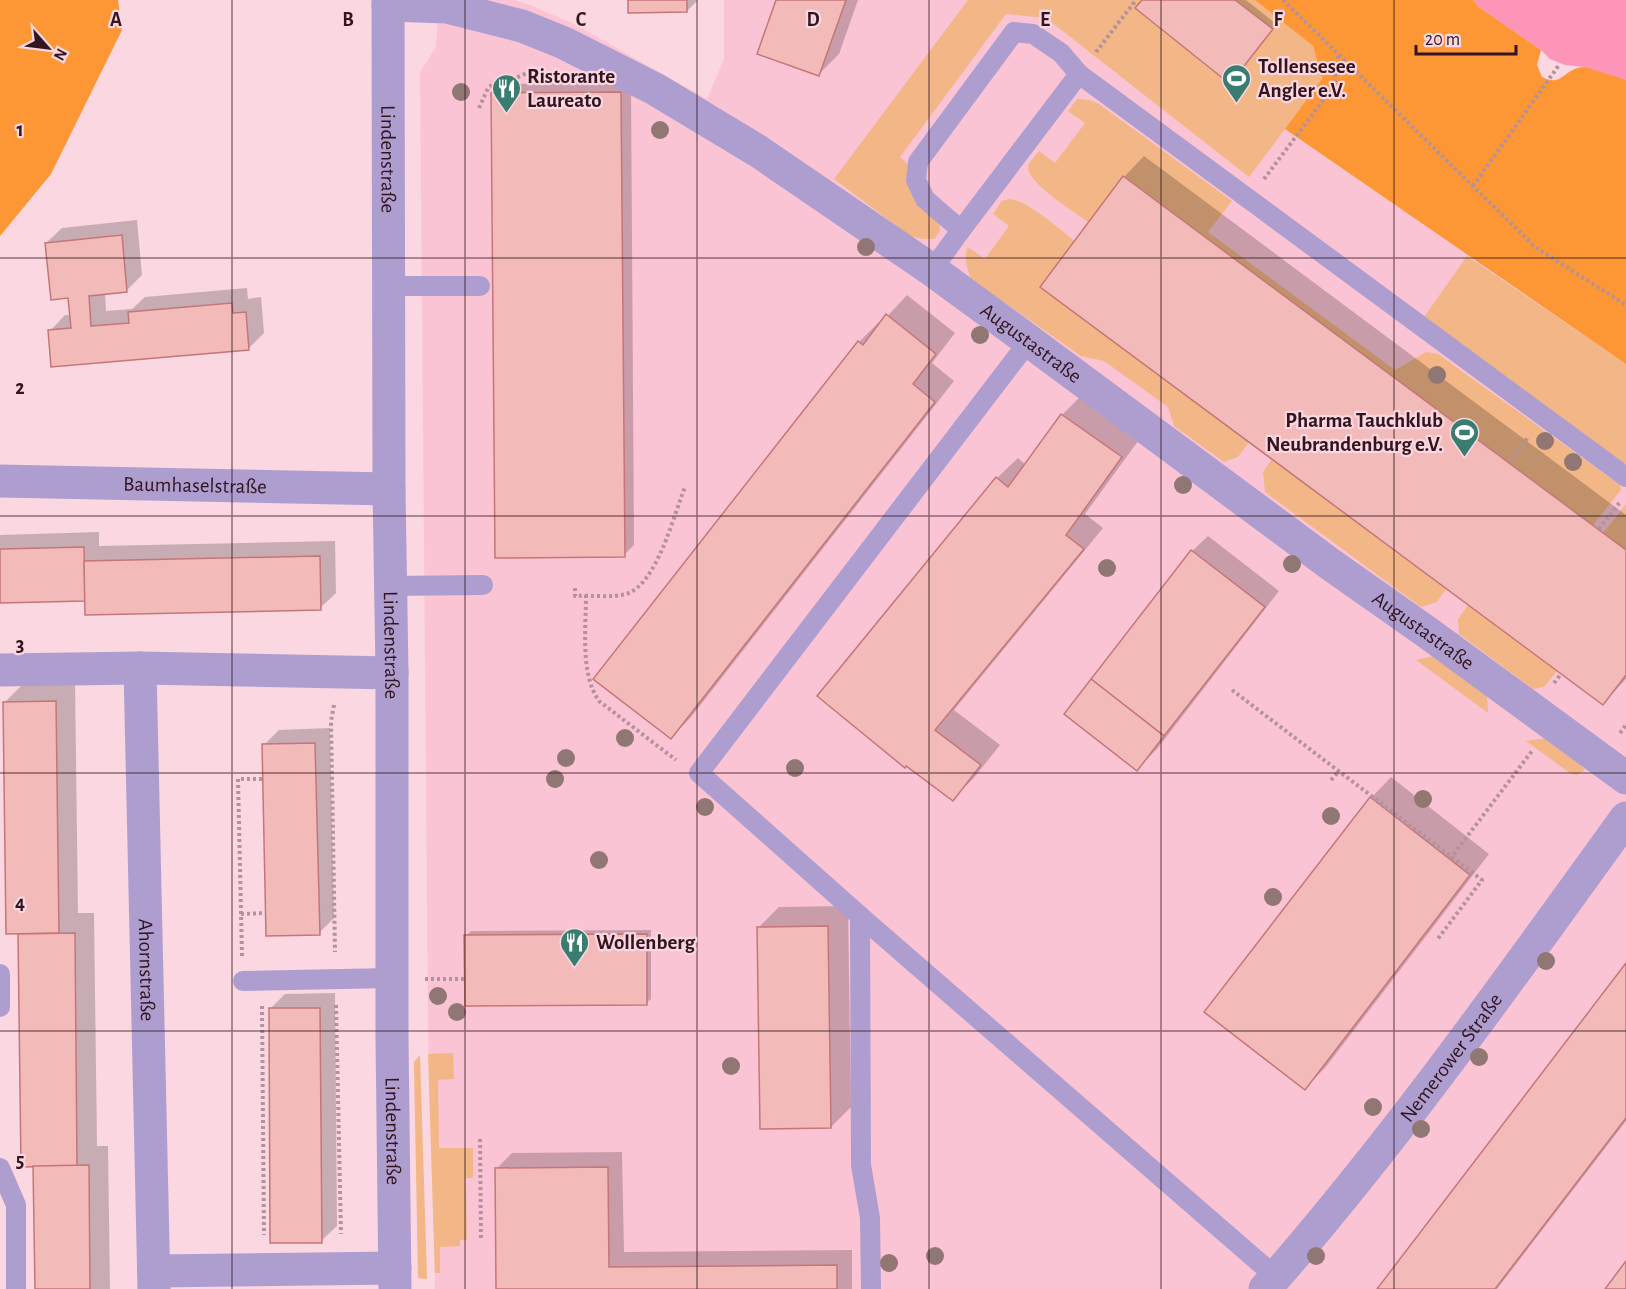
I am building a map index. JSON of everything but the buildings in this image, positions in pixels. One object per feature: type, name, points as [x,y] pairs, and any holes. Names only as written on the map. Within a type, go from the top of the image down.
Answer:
[{"type":"street","name":"Augustastraße","points":[[388,2],[447,7],[522,26],[564,43],[655,89],[758,151],[932,270],[1330,564],[1626,778]]},
{"type":"street","name":"Lindenstraße","points":[[388,2],[395,1278]]},
{"type":"street","name":"Baumhaselstraße","points":[[0,481],[389,489]]},
{"type":"street","points":[[0,670],[140,668],[392,674]]},
{"type":"street","name":"Ahornstraße","points":[[140,668],[154,1280],[265,1269],[395,1278]]},
{"type":"street","name":"Nemerower Straße","points":[[1270,1283],[1354,1184],[1455,1054],[1626,818]]},
{"type":"lane","points":[[961,230],[925,199],[916,180],[918,162],[1014,32],[1033,34],[1061,53],[1079,74],[1626,477]]},
{"type":"lane","points":[[932,270],[1079,74]]},
{"type":"lane","points":[[389,286],[480,286]]},
{"type":"lane","points":[[1029,341],[699,773],[1270,1283]]},
{"type":"lane","points":[[391,586],[483,585]]},
{"type":"lane","points":[[860,916],[861,1165],[870,1218],[871,1289]]},
{"type":"lane","points":[[0,974],[0,1007]]},
{"type":"lane","points":[[252,981],[392,978]]},
{"type":"lane","points":[[0,1168],[16,1205],[16,1289]]},
{"type":"path","points":[[1079,74],[1136,0]]},
{"type":"path","points":[[1282,0],[1535,247],[1626,305]]},
{"type":"path","points":[[479,108],[488,88],[497,81],[516,78],[539,68],[564,43]]},
{"type":"path","points":[[1249,199],[1334,86],[1338,55]]},
{"type":"path","points":[[1473,186],[1559,65]]},
{"type":"path","points":[[575,588],[575,596],[626,595],[637,589],[647,578],[660,554],[685,487]]},
{"type":"path","points":[[1599,529],[1626,494]]},
{"type":"path","points":[[586,595],[587,675],[591,690],[599,701],[665,753],[699,773]]},
{"type":"path","points":[[1232,690],[1482,880],[1437,940]]},
{"type":"path","points":[[1451,857],[1532,751]]},
{"type":"path","points":[[1331,780],[1338,771]]},
{"type":"path","points":[[262,779],[238,779],[241,914],[252,981],[265,1269]]},
{"type":"path","points":[[241,914],[266,913]]},
{"type":"path","points":[[480,1139],[481,1240]]},
{"type":"shaded area","points":[[0,0],[118,0],[122,30],[51,174],[0,236]]},
{"type":"shaded area","points":[[439,0],[514,0],[530,5],[574,24],[707,99],[724,59],[724,0],[1255,0],[1322,80],[1286,130],[1626,364],[1626,1289],[435,1289],[428,1023],[420,72],[436,47]]},
{"type":"shaded area","name":"Tollensesee Angler e.V.","points":[[968,0],[1255,0],[1313,46],[1322,80],[1249,177],[1046,18],[1006,14],[900,157],[909,165],[909,185],[914,199],[939,222],[940,231],[934,239],[923,239],[910,236],[834,179]]},
{"type":"shaded area","points":[[1255,0],[1473,0],[1479,7],[1541,50],[1537,65],[1542,77],[1549,80],[1559,79],[1577,68],[1589,67],[1626,80],[1626,364],[1285,129],[1322,79],[1313,46]]},
{"type":"shaded area","points":[[1473,0],[1626,0],[1626,80],[1550,59],[1541,50],[1479,7]]},
{"type":"shaded area","points":[[1077,99],[1099,104],[1232,201],[1208,232],[1395,370],[1426,352],[1438,354],[1620,485],[1621,490],[1593,525],[1123,176],[1088,222],[1063,205],[1035,181],[1028,167],[1039,151],[1055,163],[1085,123],[1068,111]]},
{"type":"shaded area","points":[[1009,199],[1025,204],[1075,241],[1040,287],[1249,442],[1238,457],[1224,462],[1174,426],[1168,407],[1104,361],[1081,356],[971,279],[966,259],[968,247],[985,259],[1009,226],[993,214],[1002,201]]},
{"type":"shaded area","points":[[1467,256],[1626,364],[1626,465],[1424,317]]},
{"type":"shaded area","points":[[1272,459],[1446,589],[1437,602],[1421,607],[1265,492],[1263,472]]},
{"type":"shaded area","points":[[1626,504],[1626,550],[1603,533]]},
{"type":"shaded area","points":[[1468,605],[1557,671],[1544,687],[1533,689],[1459,634],[1458,619]]},
{"type":"shaded area","points":[[1434,656],[1487,695],[1488,713],[1416,660]]},
{"type":"shaded area","points":[[1546,738],[1585,770],[1576,775],[1571,774],[1526,741]]},
{"type":"shaded area","points":[[453,1053],[454,1079],[438,1080],[439,1148],[473,1148],[473,1178],[466,1178],[467,1240],[460,1240],[460,1246],[440,1247],[440,1273],[435,1273],[428,1054]]},
{"type":"shaded area","points":[[420,1055],[427,1279],[418,1278],[414,1062]]},
{"type":"place","name":"Tollensesee Angler e.V.","points":[[1237,104]]},
{"type":"place","name":"Ristorante Laureato","points":[[506,114]]},
{"type":"place","name":"Pharma Tauchklub Neubrandenburg e.V.","points":[[1464,458]]},
{"type":"place","name":"Wollenberg","points":[[575,968]]}]
